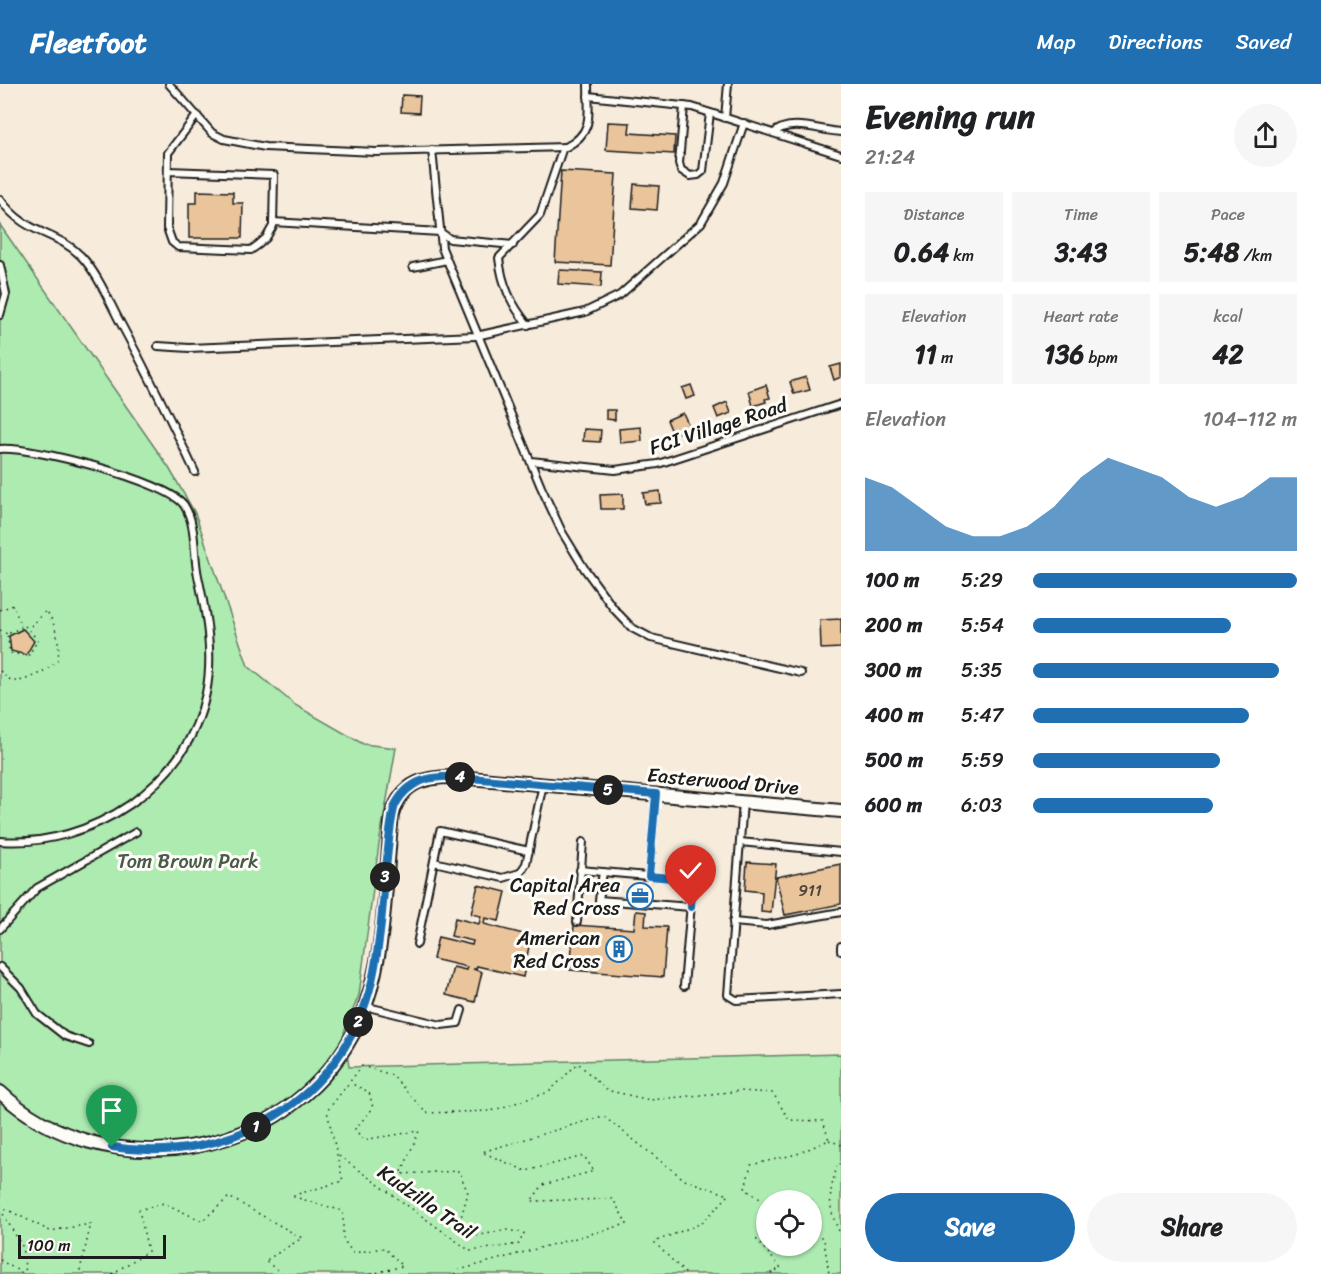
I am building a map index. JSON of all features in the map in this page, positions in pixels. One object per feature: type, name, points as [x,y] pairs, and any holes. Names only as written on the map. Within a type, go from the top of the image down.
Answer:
[{"type":"street","name":"Easterwood Drive","points":[[0,1092],[40,1122],[84,1140],[152,1152],[199,1147],[251,1129],[296,1101],[316,1083],[344,1049],[364,1006],[376,959],[392,815],[400,795],[416,782],[437,777],[543,784],[841,811]]},
{"type":"lane","points":[[170,84],[212,133],[224,139],[265,147],[376,152],[563,147],[578,141],[587,130],[588,84]]},
{"type":"lane","points":[[725,118],[728,84]]},
{"type":"lane","points":[[588,96],[684,106],[841,155]]},
{"type":"lane","points":[[684,106],[679,163],[681,170],[690,176],[698,176],[702,171],[710,113]]},
{"type":"lane","points":[[168,171],[274,176],[273,222],[266,238],[251,250],[178,248],[172,242],[167,228],[168,153],[197,116]]},
{"type":"lane","points":[[158,346],[189,348],[476,336],[585,312],[621,295],[701,223],[724,183],[744,123]]},
{"type":"lane","points":[[774,133],[779,128],[791,125],[841,132]]},
{"type":"lane","points":[[528,325],[511,302],[502,281],[500,258],[540,215],[563,147]]},
{"type":"lane","points":[[432,150],[440,232],[447,260],[476,336],[562,532],[608,601],[632,628],[651,638],[801,673]]},
{"type":"lane","points":[[0,199],[19,222],[69,246],[83,258],[105,293],[165,408],[195,472]]},
{"type":"lane","points":[[273,222],[440,232],[450,239],[513,244]]},
{"type":"lane","points":[[413,267],[447,260]]},
{"type":"lane","points":[[0,266],[6,294],[0,315]]},
{"type":"lane","name":"FCI Village Road","points":[[531,461],[615,470],[658,464],[841,404]]},
{"type":"lane","points":[[0,449],[34,451],[134,478],[170,494],[182,503],[191,523],[195,566],[204,600],[208,679],[202,710],[192,736],[167,771],[131,805],[99,823],[58,837],[34,841],[0,841]]},
{"type":"lane","points":[[434,862],[503,878],[520,873],[526,864],[543,784]]},
{"type":"lane","points":[[649,876],[656,794]]},
{"type":"lane","points":[[743,802],[727,991],[736,1000],[841,994]]},
{"type":"lane","points":[[417,944],[441,831],[529,851]]},
{"type":"lane","points":[[0,929],[37,888],[136,832]]},
{"type":"lane","points":[[577,922],[583,842]]},
{"type":"lane","points":[[740,842],[841,852]]},
{"type":"lane","points":[[580,870],[693,880],[684,986]]},
{"type":"lane","points":[[603,872],[599,900],[691,907]]},
{"type":"lane","points":[[733,922],[767,925],[841,912]]},
{"type":"lane","points":[[841,946],[841,951]]},
{"type":"lane","points":[[0,967],[21,988],[37,1014],[64,1036],[90,1044]]},
{"type":"lane","points":[[364,1006],[441,1025],[458,1023],[462,1010]]},
{"type":"path","points":[[0,610],[13,604],[22,627]]},
{"type":"path","points":[[0,670],[8,680],[18,682],[53,666],[58,658],[54,619],[46,611],[28,629]]},
{"type":"path","points":[[22,627],[28,629],[38,640],[28,656],[9,653],[7,634],[22,627]]},
{"type":"path","points":[[0,630],[7,634]]},
{"type":"path","points":[[371,1274],[404,1266],[384,1248],[353,1253],[343,1239],[342,1211],[291,1196],[344,1181],[327,1111],[362,1066],[392,1075],[426,1113],[491,1112],[549,1092],[578,1063],[606,1090],[650,1100],[740,1091],[773,1094],[789,1120],[823,1121],[829,1140]]},
{"type":"path","name":"Kudzilla Trail","points":[[337,1154],[470,1251],[519,1244],[524,1233],[507,1230],[470,1237],[458,1228],[468,1192],[459,1171],[400,1174],[419,1131],[363,1140],[355,1128],[373,1108],[369,1092],[349,1082]]},
{"type":"path","points":[[454,1274],[459,1270],[627,1224],[613,1199],[531,1201],[543,1185],[594,1171],[584,1156],[526,1171],[482,1152],[603,1116],[685,1180],[729,1195],[702,1223],[654,1242],[686,1274]]},
{"type":"path","points":[[756,1196],[745,1189],[751,1165],[797,1154],[829,1140],[841,1145]]},
{"type":"path","points":[[841,1164],[838,1163],[829,1194],[832,1218],[841,1235]]},
{"type":"path","points":[[112,1274],[148,1251],[139,1210],[164,1203],[202,1221],[229,1197],[302,1238],[265,1261],[283,1274]]},
{"type":"path","points":[[0,1208],[22,1246],[25,1274]]},
{"type":"path","points":[[0,1208],[50,1231],[91,1224],[79,1274]]},
{"type":"path","points":[[822,1238],[829,1274]]},
{"type":"path","points":[[769,1274],[781,1268],[771,1256]]},
{"type":"path","points":[[0,1260],[25,1274]]},
{"type":"green space","name":"Tom Brown Park","points":[[0,225],[169,468],[195,513],[248,666],[295,705],[363,744],[396,748],[379,844],[359,995],[344,1032],[349,1067],[841,1054],[841,1274],[0,1274]]},
{"type":"building","points":[[402,95],[420,96],[419,113],[401,112]]},
{"type":"building","points":[[608,122],[630,123],[629,133],[675,136],[674,154],[606,150]]},
{"type":"building","points":[[561,171],[616,174],[610,265],[555,262]]},
{"type":"building","points":[[634,184],[659,186],[657,210],[632,208]]},
{"type":"building","points":[[197,191],[233,192],[233,203],[243,203],[242,238],[189,238],[189,203],[197,203]]},
{"type":"building","points":[[559,270],[602,272],[601,287],[558,284]]},
{"type":"building","points":[[841,364],[841,377],[834,380],[830,367]]},
{"type":"building","points":[[806,377],[810,390],[794,394],[790,382]]},
{"type":"building","points":[[691,385],[695,396],[686,399],[682,388]]},
{"type":"building","points":[[766,385],[770,398],[765,399],[766,402],[753,406],[749,391]]},
{"type":"building","points":[[727,402],[731,413],[718,418],[714,408]]},
{"type":"building","points":[[606,410],[615,410],[615,420],[606,419]]},
{"type":"building","points":[[683,413],[690,428],[679,433],[677,430],[672,432],[667,420]]},
{"type":"building","points":[[641,427],[642,441],[620,443],[619,429]]},
{"type":"building","points":[[584,429],[601,430],[600,442],[583,441]]},
{"type":"building","points":[[660,491],[661,503],[645,504],[643,493]]},
{"type":"building","points":[[623,494],[623,509],[601,509],[600,495]]},
{"type":"building","points":[[841,619],[841,648],[821,649],[820,620]]},
{"type":"building","points":[[23,629],[34,641],[26,655],[11,651],[9,636]]},
{"type":"building","points":[[747,862],[776,864],[771,913],[761,912],[762,892],[745,890]]},
{"type":"building","points":[[841,864],[841,904],[785,915],[776,877]]},
{"type":"building","points":[[478,885],[506,892],[499,921],[485,918],[484,924],[531,936],[523,977],[477,966],[473,969],[482,972],[475,1002],[446,995],[453,967],[466,970],[467,967],[433,959],[438,937],[472,945],[473,941],[451,936],[455,918],[479,924],[481,916],[471,914]]},
{"type":"building","name":"American Red Cross","points":[[636,911],[646,912],[645,926],[667,927],[663,977],[570,970],[574,925],[634,929]]},
{"type":"place","name":"Capital Area Red Cross","points":[[640,896]]},
{"type":"place","name":"American Red Cross","points":[[619,949]]},
{"type":"route","points":[[112,1147],[152,1152],[177,1150],[220,1142],[242,1134],[261,1125],[296,1101],[330,1067],[353,1033],[371,983],[380,934],[392,815],[400,795],[416,782],[426,778],[458,777],[656,794],[649,876],[693,880],[691,907]]}]
